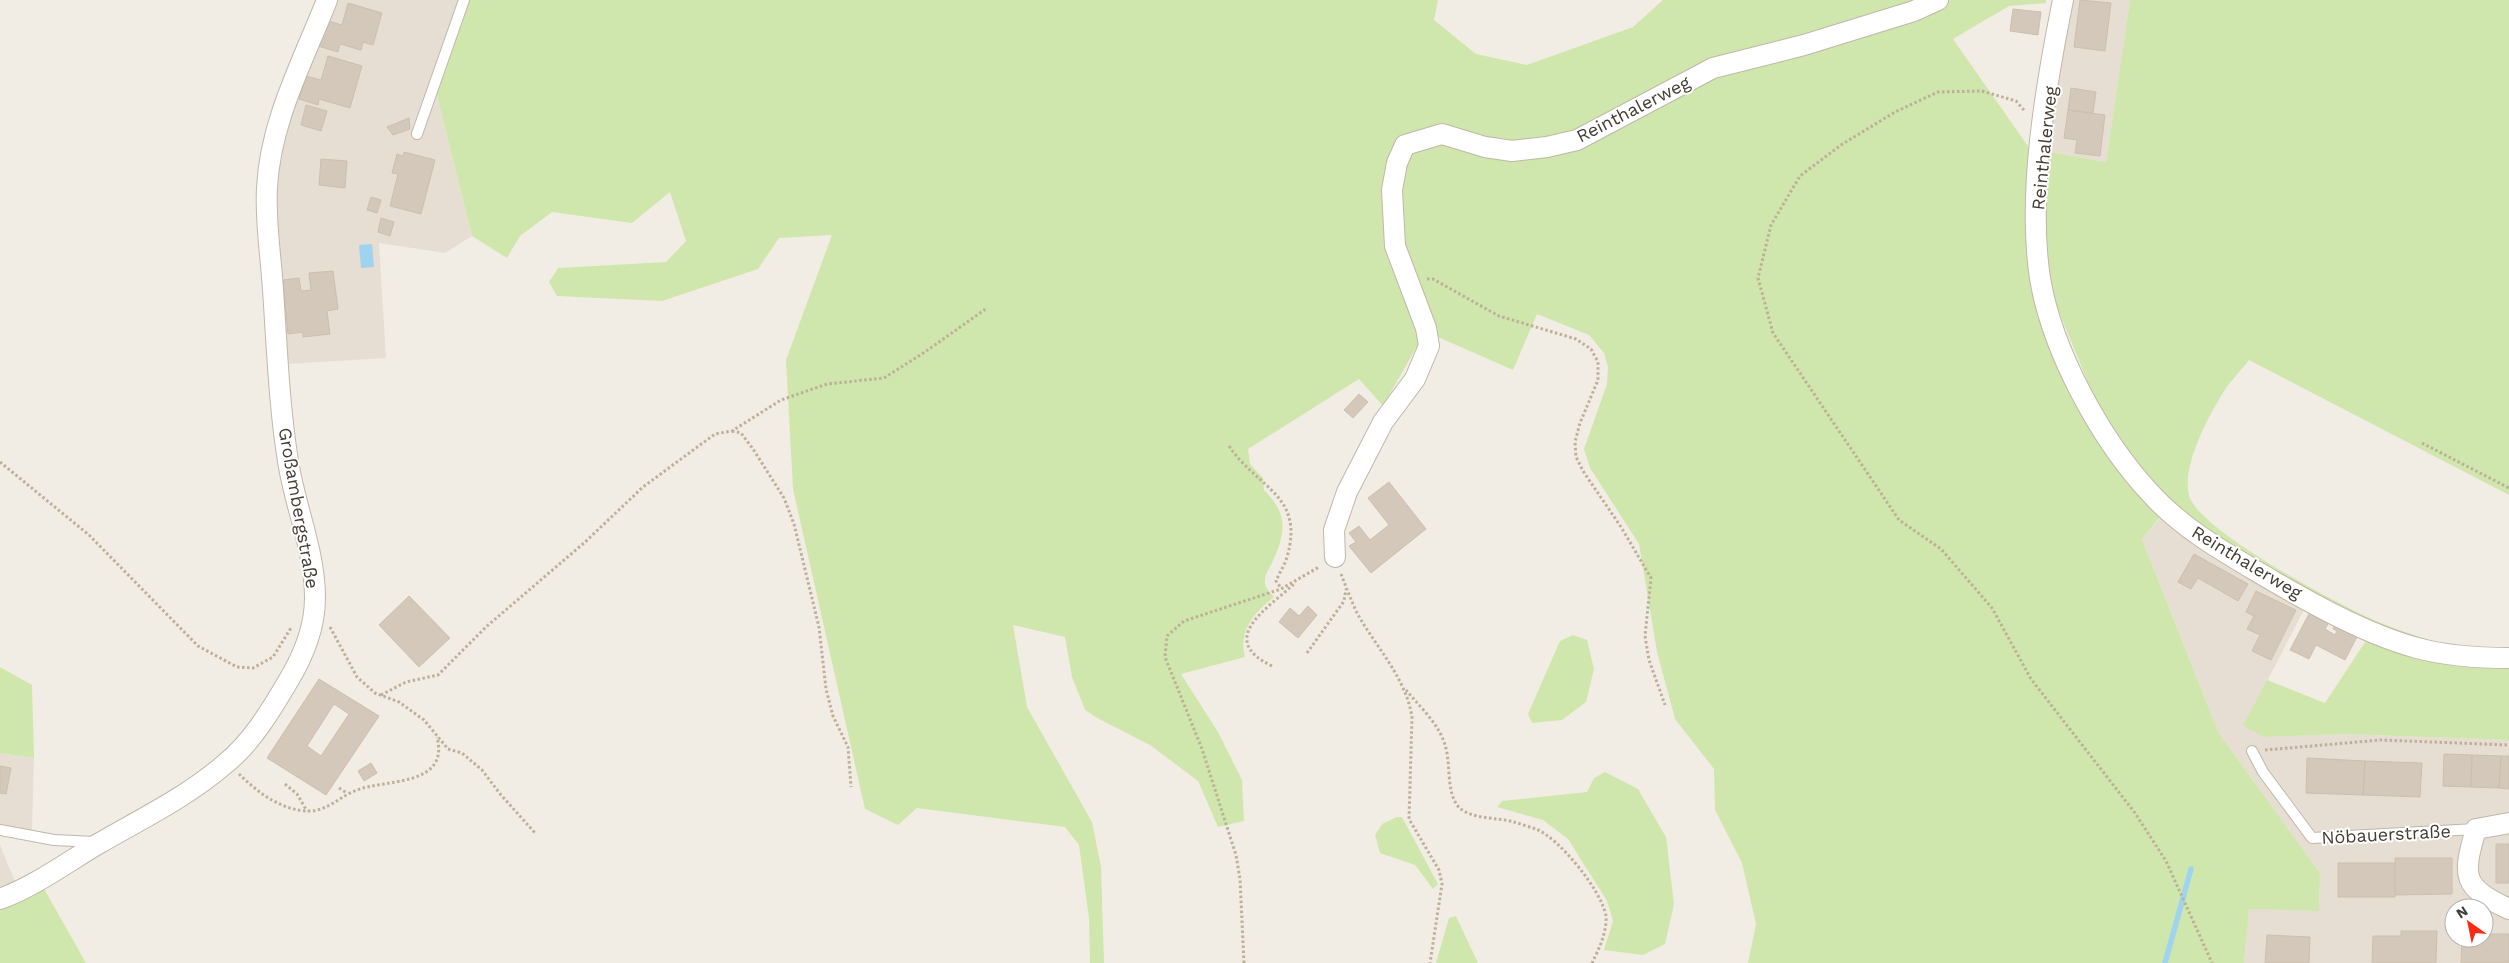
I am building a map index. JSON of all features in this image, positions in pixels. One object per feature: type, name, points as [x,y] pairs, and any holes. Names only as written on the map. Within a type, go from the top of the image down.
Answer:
[{"type":"street","name":"Großambergstraße","points":[[0,899],[32,885],[162,808],[200,784],[227,763],[259,726],[292,675],[306,648],[314,614],[314,580],[311,556],[294,491],[284,431],[267,189],[271,156],[279,123],[327,0]]},
{"type":"street","name":"Reinthalerweg","points":[[1334,557],[1334,530],[1347,492],[1382,422],[1415,379],[1427,355],[1429,346],[1426,328],[1395,246],[1392,190],[1397,163],[1405,145],[1442,134],[1485,147],[1512,151],[1547,147],[1577,140],[1713,68],[1804,46],[1914,11],[1938,0]]},
{"type":"street","name":"Reinthalerweg","points":[[2063,0],[2043,128],[2036,192],[2040,278],[2050,317],[2077,382],[2102,430],[2152,496],[2210,544],[2288,589],[2391,640],[2457,656],[2509,658]]},
{"type":"street","name":"Nöbauerstraße","points":[[2509,824],[2476,829],[2468,855],[2469,876],[2475,891],[2509,909]]},
{"type":"lane","points":[[417,134],[464,0]]},
{"type":"lane","name":"Nöbauerstraße","points":[[2252,751],[2263,772],[2312,838],[2476,829]]},
{"type":"lane","points":[[0,830],[54,840],[102,842]]},
{"type":"path","points":[[2043,128],[2016,101],[1982,91],[1938,92],[1895,112],[1841,145],[1800,176],[1771,225],[1758,278],[1773,333],[1899,520],[1941,549],[1992,608],[2031,679],[2135,813],[2166,862],[2212,963]]},
{"type":"path","points":[[1407,280],[1433,279],[1499,316],[1576,339],[1591,349],[1598,362],[1598,380],[1580,423],[1575,442],[1576,457],[1583,471],[1621,527],[1652,578],[1645,636],[1650,660],[1664,705]]},
{"type":"path","points":[[380,695],[406,682],[438,675],[487,626],[584,543],[644,487],[715,434],[732,431],[781,400],[827,384],[884,378],[925,352],[986,308]]},
{"type":"path","points":[[732,431],[740,433],[753,449],[784,498],[794,524],[808,573],[833,716],[848,747],[851,787]]},
{"type":"path","points":[[2422,443],[2509,488]]},
{"type":"path","points":[[1230,446],[1239,461],[1283,501],[1289,514],[1292,523],[1291,540],[1287,558],[1276,581],[1281,589]]},
{"type":"path","points":[[0,462],[89,535],[198,646],[237,667],[253,668],[273,657],[295,622],[314,614],[324,618],[335,634],[357,677],[380,695],[399,702],[424,720],[448,748],[462,753],[482,770],[501,795],[536,834]]},
{"type":"path","points":[[1244,963],[1240,879],[1236,855],[1202,749],[1165,657],[1165,645],[1167,636],[1184,621],[1281,589],[1334,557],[1358,613],[1404,687],[1440,733],[1446,747],[1454,798],[1458,806],[1475,815],[1514,822],[1539,830],[1556,842],[1595,890],[1603,905],[1606,918],[1604,934],[1592,963]]},
{"type":"path","points":[[1272,666],[1258,659],[1250,652],[1246,643],[1248,633],[1266,608],[1298,580]]},
{"type":"path","points":[[1307,653],[1344,601],[1346,588]]},
{"type":"path","points":[[1404,687],[1412,717],[1409,819],[1439,870],[1442,884],[1430,963]]},
{"type":"path","points":[[227,763],[248,784],[271,801],[307,811],[323,809],[348,793],[362,788],[404,782],[418,777],[438,757],[439,745],[436,734]]},
{"type":"path","points":[[2252,751],[2381,740],[2509,745]]},
{"type":"path","points":[[285,784],[297,794],[307,811]]},
{"type":"path","points":[[339,788],[348,793]]},
{"type":"shaded area","points":[[333,0],[469,0],[436,92],[472,236],[445,253],[379,243],[386,358],[287,364],[275,215],[278,152]]},
{"type":"shaded area","points":[[2069,0],[2130,0],[2106,162],[2044,151]]},
{"type":"shaded area","points":[[2170,507],[2311,596],[2244,726],[2264,737],[2344,734],[2509,740],[2509,963],[2244,963],[2249,909],[2319,910],[2320,873],[2218,732],[2142,539]]},
{"type":"shaded area","points":[[0,753],[34,758],[32,831],[0,826]]},
{"type":"shaded area","points":[[0,845],[16,884],[0,889]]},
{"type":"green space","points":[[469,0],[1438,0],[1434,20],[1476,54],[1527,65],[1633,27],[1663,0],[1925,0],[1703,69],[1715,78],[1823,49],[1916,16],[1950,0],[2046,0],[2046,3],[2009,6],[1953,39],[2030,149],[2045,318],[2161,516],[2142,539],[2218,732],[2320,873],[2319,911],[2249,909],[2244,963],[1748,963],[1756,924],[1742,863],[1715,810],[1714,769],[1675,719],[1657,652],[1639,544],[1590,468],[1584,449],[1607,384],[1608,367],[1604,353],[1589,335],[1537,314],[1513,370],[1438,337],[1416,348],[1383,406],[1359,379],[1248,449],[1250,464],[1263,478],[1264,490],[1272,499],[1281,515],[1282,532],[1280,541],[1265,578],[1266,587],[1274,597],[1260,609],[1249,623],[1244,639],[1245,657],[1181,674],[1218,732],[1242,780],[1244,821],[1218,827],[1198,781],[1150,745],[1085,710],[1072,677],[1065,637],[1013,625],[1027,707],[1092,822],[1101,867],[1104,963],[1090,963],[1089,918],[1079,845],[1065,827],[917,808],[898,825],[865,809],[793,489],[786,360],[832,235],[779,238],[758,269],[662,301],[557,296],[549,282],[558,268],[666,262],[686,241],[670,192],[632,223],[552,212],[520,236],[507,258],[472,236],[436,92]]},
{"type":"green space","points":[[2130,0],[2509,0],[2509,495],[2249,360],[2227,387],[2215,406],[2202,431],[2189,471],[2189,495],[2197,509],[2215,526],[2239,544],[2296,580],[2365,616],[2443,644],[2422,646],[2311,596],[2170,507],[2105,424],[2057,307],[2048,276],[2043,240],[2044,151],[2106,162]]},
{"type":"green space","points":[[1573,635],[1587,640],[1594,669],[1586,702],[1562,720],[1532,723],[1528,714],[1560,641]]},
{"type":"green space","points":[[2369,636],[2509,663],[2509,740],[2344,734],[2264,737],[2243,726],[2267,680],[2325,703]]},
{"type":"green space","points":[[0,667],[32,685],[34,758],[0,753]]},
{"type":"green space","points":[[1605,772],[1638,789],[1666,837],[1674,904],[1665,944],[1643,955],[1604,950],[1613,921],[1607,901],[1568,839],[1543,820],[1497,807],[1502,801],[1587,792],[1594,778]]},
{"type":"green space","points":[[1397,817],[1402,817],[1438,884],[1433,889],[1415,865],[1380,853],[1375,835],[1382,824]]},
{"type":"green space","points":[[43,887],[86,963],[0,963],[0,906]]},
{"type":"green space","points":[[1456,916],[1478,963],[1436,963],[1449,918]]},
{"type":"water","points":[[372,244],[374,267],[361,268],[359,245]]},
{"type":"building","points":[[2080,0],[2111,3],[2105,51],[2074,47]]},
{"type":"building","points":[[348,3],[382,13],[373,45],[363,42],[361,50],[340,44],[338,52],[318,46],[325,20],[342,25]]},
{"type":"building","points":[[2013,9],[2041,12],[2038,35],[2010,31]]},
{"type":"building","points":[[328,56],[362,66],[350,108],[319,99],[318,105],[299,99],[306,76],[321,80]]},
{"type":"building","points":[[2071,88],[2096,92],[2093,113],[2068,110]]},
{"type":"building","points":[[306,105],[327,111],[321,131],[301,125]]},
{"type":"building","points":[[2068,110],[2105,115],[2100,156],[2075,153],[2077,140],[2064,138]]},
{"type":"building","points":[[409,118],[410,129],[393,135],[387,127]]},
{"type":"building","points":[[404,152],[435,160],[421,214],[390,206],[398,174],[392,173],[397,154],[403,156]]},
{"type":"building","points":[[321,159],[347,161],[345,188],[319,185]]},
{"type":"building","points":[[371,197],[381,200],[377,213],[367,210]]},
{"type":"building","points":[[381,218],[394,222],[390,236],[378,232]]},
{"type":"building","points":[[333,271],[338,309],[327,311],[330,334],[303,337],[303,332],[288,334],[283,280],[299,278],[301,291],[311,290],[309,273]]},
{"type":"building","points":[[1359,394],[1368,402],[1353,418],[1344,410]]},
{"type":"building","points":[[1389,482],[1426,529],[1371,573],[1349,546],[1356,542],[1349,533],[1359,526],[1370,540],[1389,525],[1368,498]]},
{"type":"building","points":[[2194,554],[2248,584],[2238,601],[2198,578],[2191,589],[2178,582]]},
{"type":"building","points":[[2256,591],[2296,610],[2271,660],[2252,651],[2260,635],[2247,629],[2254,616],[2246,612]]},
{"type":"building","points":[[409,596],[450,638],[419,667],[379,625]]},
{"type":"building","points":[[1308,606],[1317,615],[1298,638],[1279,622],[1290,608],[1299,616]]},
{"type":"building","points":[[2310,612],[2329,622],[2325,629],[2335,635],[2337,631],[2333,629],[2337,620],[2360,631],[2345,660],[2316,645],[2309,659],[2290,650]]},
{"type":"building","points":[[319,679],[379,716],[326,795],[267,758]],"holes":[[[334,704],[349,714],[321,756],[307,746]]]},
{"type":"building","points":[[2444,754],[2472,755],[2471,787],[2443,786]]},
{"type":"building","points":[[2472,755],[2501,756],[2499,788],[2471,787]]},
{"type":"building","points":[[2501,756],[2509,756],[2509,789],[2499,788]]},
{"type":"building","points":[[2307,758],[2365,761],[2363,795],[2306,793]]},
{"type":"building","points":[[2365,761],[2422,763],[2420,797],[2363,795]]},
{"type":"building","points":[[371,763],[377,773],[364,781],[358,771]]},
{"type":"building","points":[[0,766],[11,768],[6,794],[0,793]]},
{"type":"building","points":[[2496,844],[2509,844],[2509,883],[2496,883]]},
{"type":"building","points":[[2395,858],[2452,858],[2452,894],[2395,895]]},
{"type":"building","points":[[2338,863],[2395,863],[2395,897],[2338,897]]},
{"type":"building","points":[[2401,931],[2437,931],[2436,963],[2372,963],[2373,936],[2401,936]]},
{"type":"building","points":[[2494,934],[2509,934],[2509,963],[2461,963],[2462,948],[2494,948]]},
{"type":"building","points":[[2267,935],[2310,937],[2309,963],[2265,963]]},
{"type":"waterway","points":[[2165,963],[2191,869]]}]
